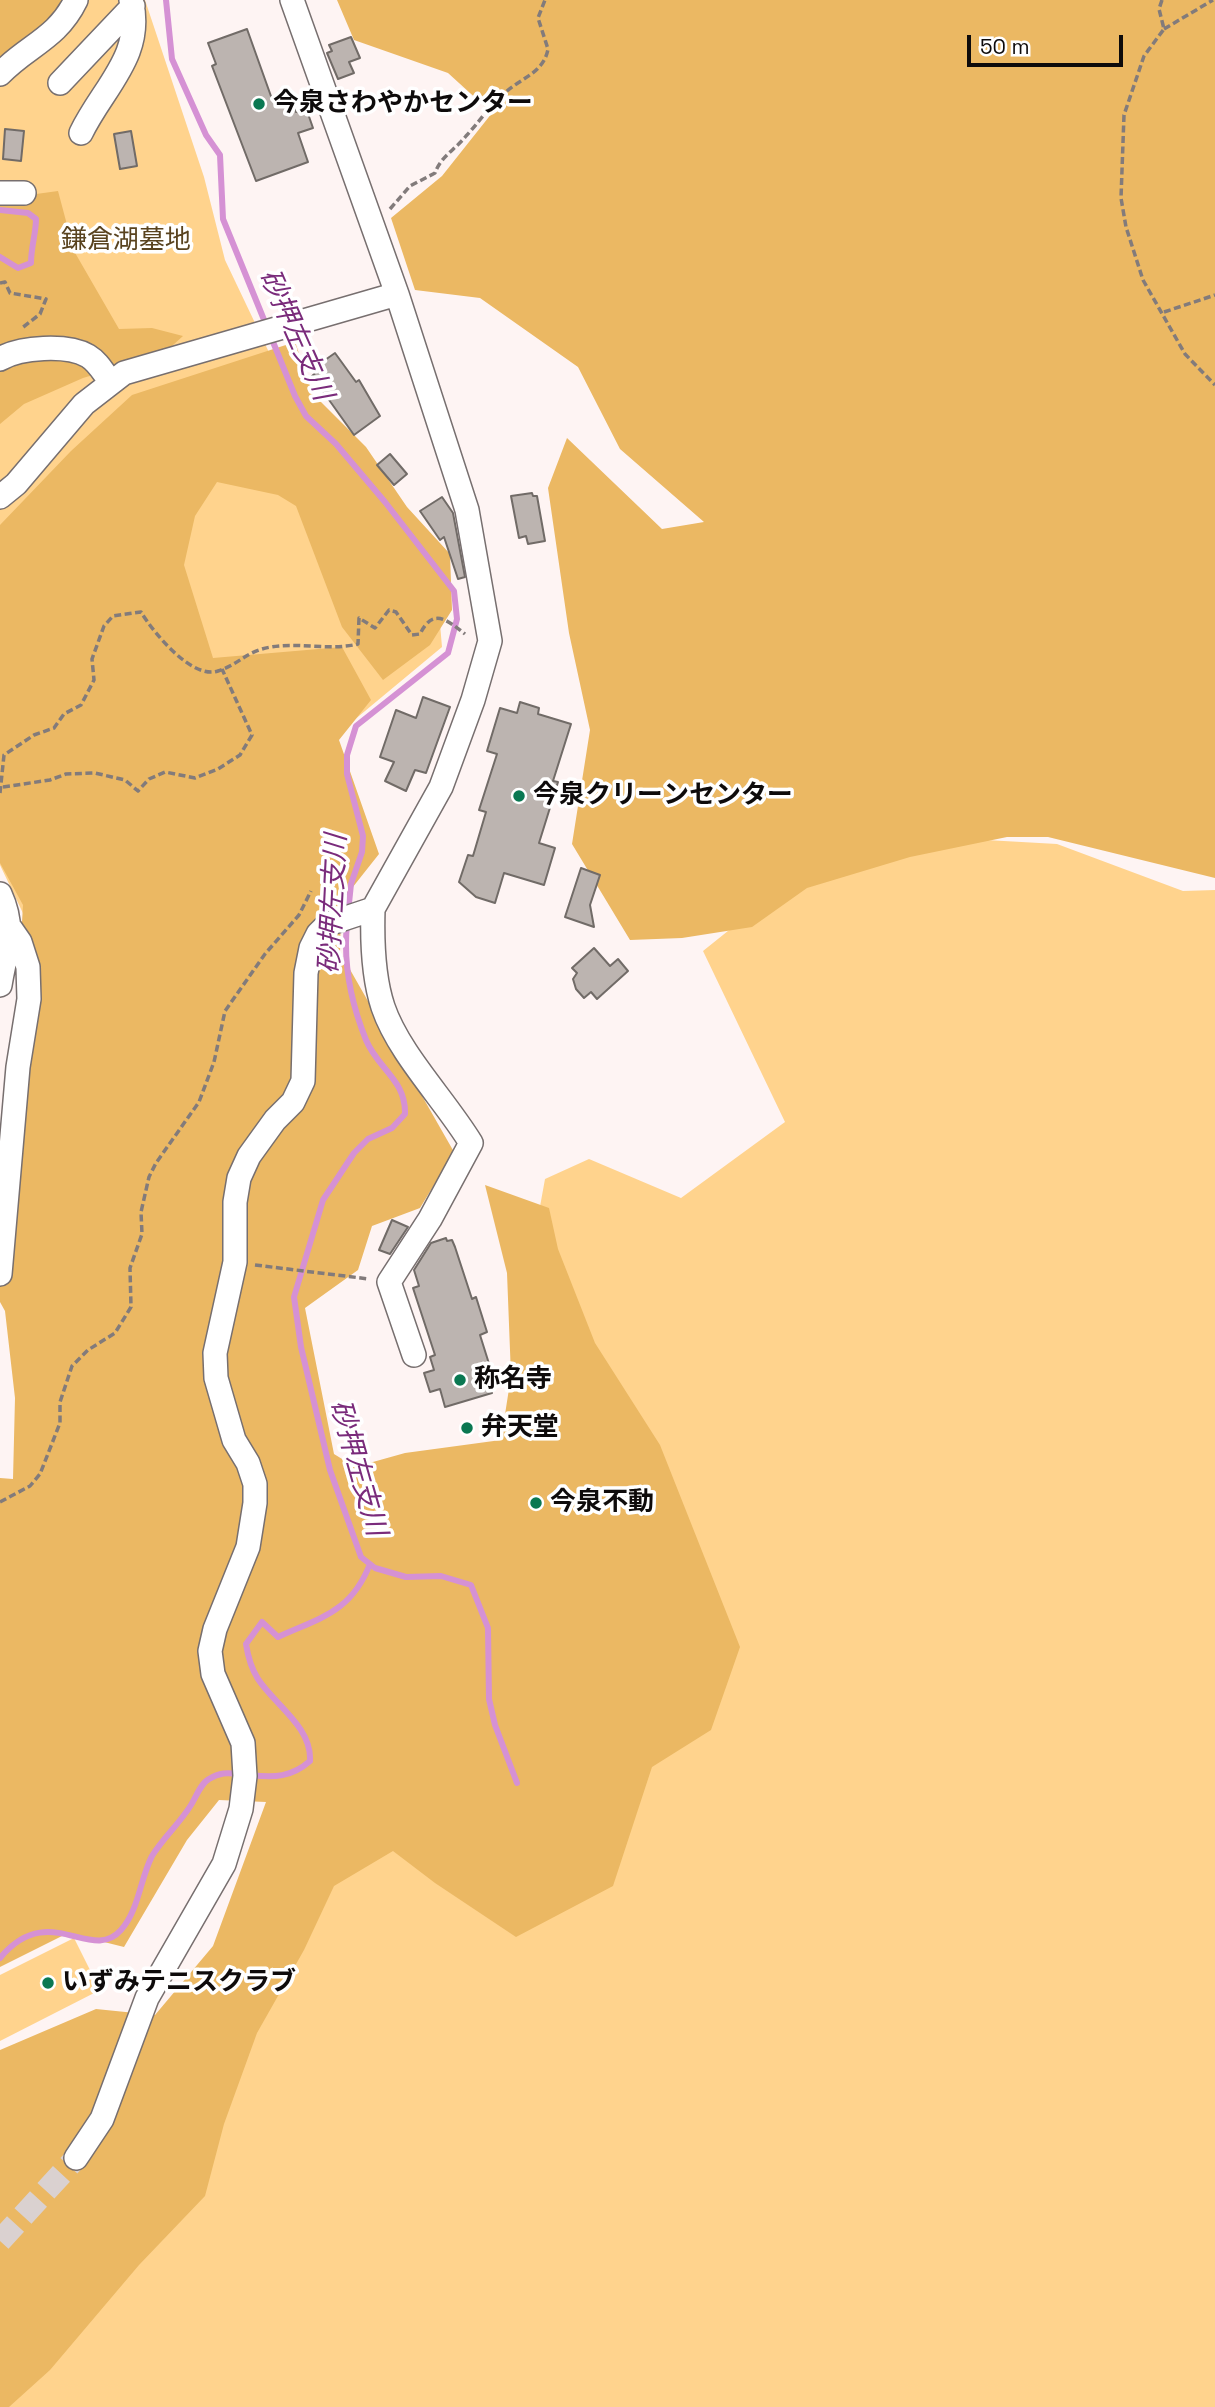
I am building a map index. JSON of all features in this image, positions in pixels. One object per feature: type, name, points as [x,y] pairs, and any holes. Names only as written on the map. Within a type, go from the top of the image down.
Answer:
[{"type":"street","points":[[0,74],[47,38],[66,19],[76,0]]},
{"type":"street","points":[[292,0],[397,294],[467,510],[490,641],[473,700],[441,787],[373,909],[374,958],[383,1006],[396,1034],[471,1143],[430,1219],[389,1282],[414,1355]]},
{"type":"street","points":[[60,83],[132,3]]},
{"type":"street","points":[[81,133],[93,108],[132,47],[136,21],[132,3]]},
{"type":"street","points":[[47,38],[77,65]]},
{"type":"street","points":[[0,193],[24,193]]},
{"type":"street","points":[[0,497],[16,484],[84,404],[110,382],[141,367],[397,294]]},
{"type":"street","points":[[0,359],[18,350],[72,351],[86,355],[97,363],[110,382]]},
{"type":"street","points":[[0,894],[9,914],[10,929],[0,985]]},
{"type":"street","points":[[76,2158],[102,2119],[135,2026],[156,1980],[224,1864],[241,1809],[245,1776],[243,1743],[213,1674],[210,1651],[215,1629],[247,1547],[255,1503],[255,1484],[248,1463],[234,1440],[215,1366],[217,1334],[235,1262],[234,1202],[239,1178],[261,1137],[293,1102],[303,1081],[306,973],[311,948],[318,934],[328,925],[373,909]]},
{"type":"street","points":[[0,1274],[18,1067],[29,999],[29,967],[20,942],[10,929]]},
{"type":"path","points":[[373,226],[410,186],[435,173],[438,163],[466,138],[494,103],[512,87],[528,79],[544,60],[548,49],[538,18],[545,0]]},
{"type":"path","points":[[1162,0],[1159,9],[1164,29]]},
{"type":"path","points":[[1213,0],[1164,29],[1143,56],[1124,115],[1121,198],[1126,227],[1143,280],[1164,312],[1185,354],[1215,386]]},
{"type":"path","points":[[0,283],[5,282],[10,293],[46,299],[40,314],[12,335]]},
{"type":"path","points":[[1164,312],[1215,295]]},
{"type":"path","points":[[0,793],[3,787],[5,755],[34,735],[54,728],[64,715],[81,705],[95,676],[92,659],[104,626],[113,616],[141,612],[166,644],[183,660],[205,673],[222,669],[255,649],[295,644],[320,648],[358,644],[359,618],[375,628],[393,610],[408,632],[416,636],[427,621],[444,619],[464,633],[484,662]]},
{"type":"path","points":[[3,787],[50,780],[66,774],[95,773],[125,780],[138,791],[149,779],[166,772],[195,778],[218,769],[240,755],[252,735],[222,669]]},
{"type":"path","points":[[0,1502],[35,1481],[60,1423],[60,1402],[72,1366],[88,1350],[115,1333],[131,1307],[130,1268],[141,1238],[141,1212],[152,1170],[199,1102],[214,1062],[225,1011],[265,954],[299,915],[311,891]]},
{"type":"path","points":[[235,1262],[389,1282]]},
{"type":"green space","name":"鎌倉湖墓地","points":[[0,0],[145,0],[204,177],[225,260],[306,430],[436,578],[442,647],[51,972],[0,865]]},
{"type":"green space","points":[[915,836],[1057,844],[1183,891],[1215,890],[1215,2407],[0,2407],[0,2368],[290,1909],[469,1740],[529,1267],[545,1179],[589,1159],[681,1198],[785,1122],[703,951],[784,886]]},
{"type":"green space","name":"いずみテニスクラブ","points":[[74,1938],[100,1990],[0,2041],[0,1975]]},
{"type":"shaded area","points":[[0,0],[69,0],[0,74]]},
{"type":"shaded area","points":[[337,0],[1215,0],[1215,878],[1048,837],[1007,837],[910,857],[807,888],[752,927],[682,938],[630,940],[572,844],[590,730],[569,633],[548,488],[567,438],[662,529],[704,522],[620,449],[578,367],[480,298],[415,290],[391,218],[442,176],[492,113],[448,73],[354,40]]},
{"type":"shaded area","points":[[58,191],[74,251],[119,329],[152,328],[183,336],[163,354],[83,378],[24,404],[0,424],[0,199]]},
{"type":"shaded area","points":[[295,342],[313,394],[366,447],[407,507],[450,554],[452,610],[430,645],[383,680],[342,627],[296,506],[278,495],[217,482],[195,516],[184,565],[213,658],[342,647],[371,700],[339,740],[379,854],[341,902],[340,952],[454,1152],[420,1208],[372,1226],[358,1270],[305,1308],[334,1454],[355,1467],[405,1453],[501,1440],[511,1376],[507,1273],[485,1185],[549,1208],[558,1249],[595,1343],[660,1445],[740,1647],[711,1730],[652,1767],[613,1886],[516,1937],[435,1883],[393,1851],[334,1886],[304,1950],[257,2033],[224,2124],[205,2196],[139,2265],[50,2370],[9,2407],[0,2407],[0,2050],[96,2009],[155,2015],[213,1946],[266,1802],[219,1800],[187,1840],[124,1947],[68,1933],[0,1967],[0,1478],[13,1479],[15,1398],[5,1311],[0,1302],[0,1135],[13,1078],[23,905],[0,863],[0,525],[71,451],[132,395]]},
{"type":"building","name":"今泉さわやかセンター","points":[[247,29],[272,99],[290,93],[296,112],[306,108],[313,128],[298,133],[308,162],[256,181],[212,66],[216,64],[208,43]]},
{"type":"building","points":[[351,37],[360,58],[349,62],[354,73],[338,79],[327,53],[332,51],[329,45]]},
{"type":"building","points":[[5,129],[24,131],[21,161],[3,159]]},
{"type":"building","points":[[131,131],[137,166],[120,169],[114,134]]},
{"type":"building","points":[[335,353],[356,382],[359,380],[380,416],[354,435],[312,376],[318,371],[315,367]]},
{"type":"building","points":[[390,454],[407,474],[394,485],[377,465]]},
{"type":"building","points":[[532,493],[537,496],[545,541],[528,544],[526,536],[519,538],[511,496]]},
{"type":"building","points":[[442,497],[453,513],[465,577],[458,579],[444,537],[440,540],[420,511]]},
{"type":"building","points":[[423,697],[450,707],[426,773],[415,770],[406,791],[385,781],[394,762],[380,757],[396,710],[416,718]]},
{"type":"building","name":"今泉クリーンセンター","points":[[520,702],[539,708],[538,714],[571,724],[553,781],[558,782],[539,843],[555,848],[544,885],[504,873],[495,903],[476,897],[459,882],[468,855],[473,856],[486,812],[479,810],[497,754],[487,751],[500,708],[517,713]]},
{"type":"building","points":[[581,868],[600,875],[590,905],[594,927],[565,917]]},
{"type":"building","points":[[594,948],[610,966],[618,959],[628,971],[597,999],[591,992],[584,998],[576,989],[573,979],[577,973],[572,968]]},
{"type":"building","points":[[392,1220],[408,1227],[390,1254],[379,1250]]},
{"type":"building","points":[[446,1238],[447,1241],[452,1240],[455,1247],[472,1299],[476,1297],[487,1332],[480,1335],[496,1386],[490,1388],[492,1393],[445,1407],[440,1389],[430,1392],[424,1373],[434,1370],[430,1357],[435,1355],[413,1288],[419,1286],[414,1270],[431,1243]]},
{"type":"waterway","name":"砂押左支川","points":[[166,0],[172,59],[206,135],[220,155],[223,219],[295,396],[306,416],[336,444],[454,591],[457,619],[448,653],[356,726],[347,755],[347,774],[363,836],[362,852],[351,884],[348,913]]},
{"type":"waterway","points":[[0,210],[28,213],[36,219],[31,263],[18,268],[0,257]]},
{"type":"waterway","name":"砂押左支川","points":[[347,924],[347,969],[356,1012],[371,1050],[401,1092],[405,1114],[392,1128],[368,1139],[354,1153],[323,1200],[294,1297],[301,1347],[330,1470],[361,1557],[375,1568],[406,1577],[441,1576],[471,1585],[488,1628],[489,1699],[495,1725],[517,1783]]},
{"type":"waterway","points":[[251,1775],[282,1775],[310,1761],[309,1749],[299,1727],[265,1689],[253,1671],[246,1644],[262,1622],[278,1637],[333,1611],[354,1593],[370,1564]]},
{"type":"waterway","points":[[0,1958],[18,1941],[35,1934],[52,1932],[96,1940],[109,1939],[121,1930],[136,1904],[152,1856],[187,1812],[206,1781],[220,1774],[240,1774]]},
{"type":"tunnel","points":[[0,2241],[76,2158]]},
{"type":"place","name":"今泉さわやかセンター","points":[[259,104]]},
{"type":"place","name":"今泉クリーンセンター","points":[[519,796]]},
{"type":"place","name":"称名寺","points":[[460,1380]]},
{"type":"place","name":"弁天堂","points":[[467,1428]]},
{"type":"place","name":"今泉不動","points":[[536,1503]]},
{"type":"place","name":"いずみテニスクラブ","points":[[48,1983]]}]
